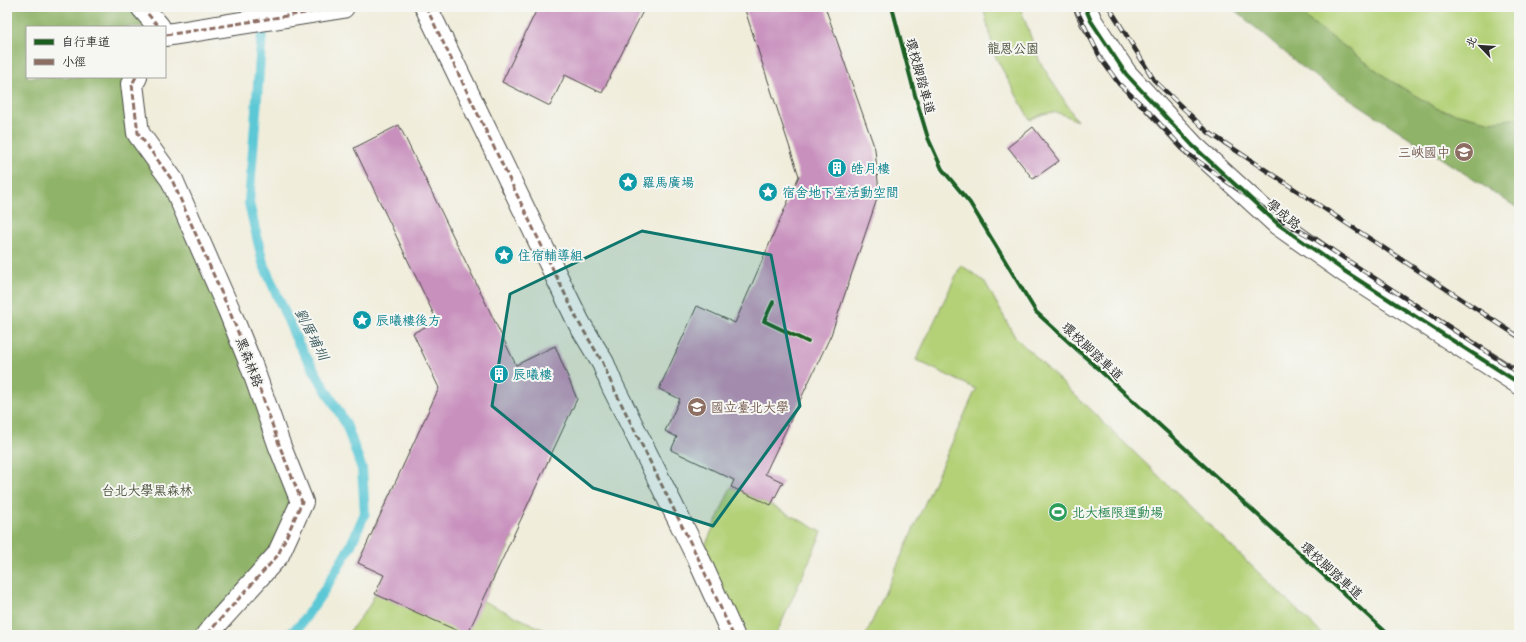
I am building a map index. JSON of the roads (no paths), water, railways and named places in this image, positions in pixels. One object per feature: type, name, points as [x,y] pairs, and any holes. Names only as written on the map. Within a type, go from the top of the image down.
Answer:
[{"type":"street","points":[[142,7],[158,26]]},
{"type":"street","points":[[426,7],[579,323],[603,363],[699,560],[733,635]]},
{"type":"street","name":"學成路","points":[[1085,7],[1091,21],[1126,74],[1193,146],[1278,224],[1346,272],[1519,383]]},
{"type":"street","points":[[166,33],[204,30],[339,8]]},
{"type":"street","name":"黑森林路","points":[[135,78],[132,84],[138,133],[172,180],[229,310],[252,367],[280,447],[302,502],[278,555],[207,635]]},
{"type":"waterway","name":"劉厝埔圳","points":[[263,19],[249,203],[263,263],[298,343],[346,424],[362,469],[365,513],[350,547],[325,589],[301,624],[289,635]]},
{"type":"railway","points":[[1075,7],[1101,59],[1119,84],[1147,110],[1187,153],[1283,222],[1315,239],[1519,373]]},
{"type":"railway","points":[[1109,7],[1154,80],[1208,132],[1519,337]]},
{"type":"place","name":"三峽國中","points":[[1464,152]]},
{"type":"place","name":"皓月樓","points":[[837,168]]},
{"type":"place","name":"羅馬廣場","points":[[628,182]]},
{"type":"place","name":"宿舍地下室活動空間","points":[[768,192]]},
{"type":"place","name":"住宿輔導組","points":[[504,255]]},
{"type":"place","name":"辰曦樓後方","points":[[362,320]]},
{"type":"place","name":"辰曦樓","points":[[499,374]]},
{"type":"place","name":"國立臺北大學","points":[[697,407]]},
{"type":"place","name":"北大極限運動場","points":[[1058,512]]},
{"type":"park label","name":"龍恩公園","points":[[1013,48]]},
{"type":"park label","name":"台北大學黒森林","points":[[147,490]]}]
